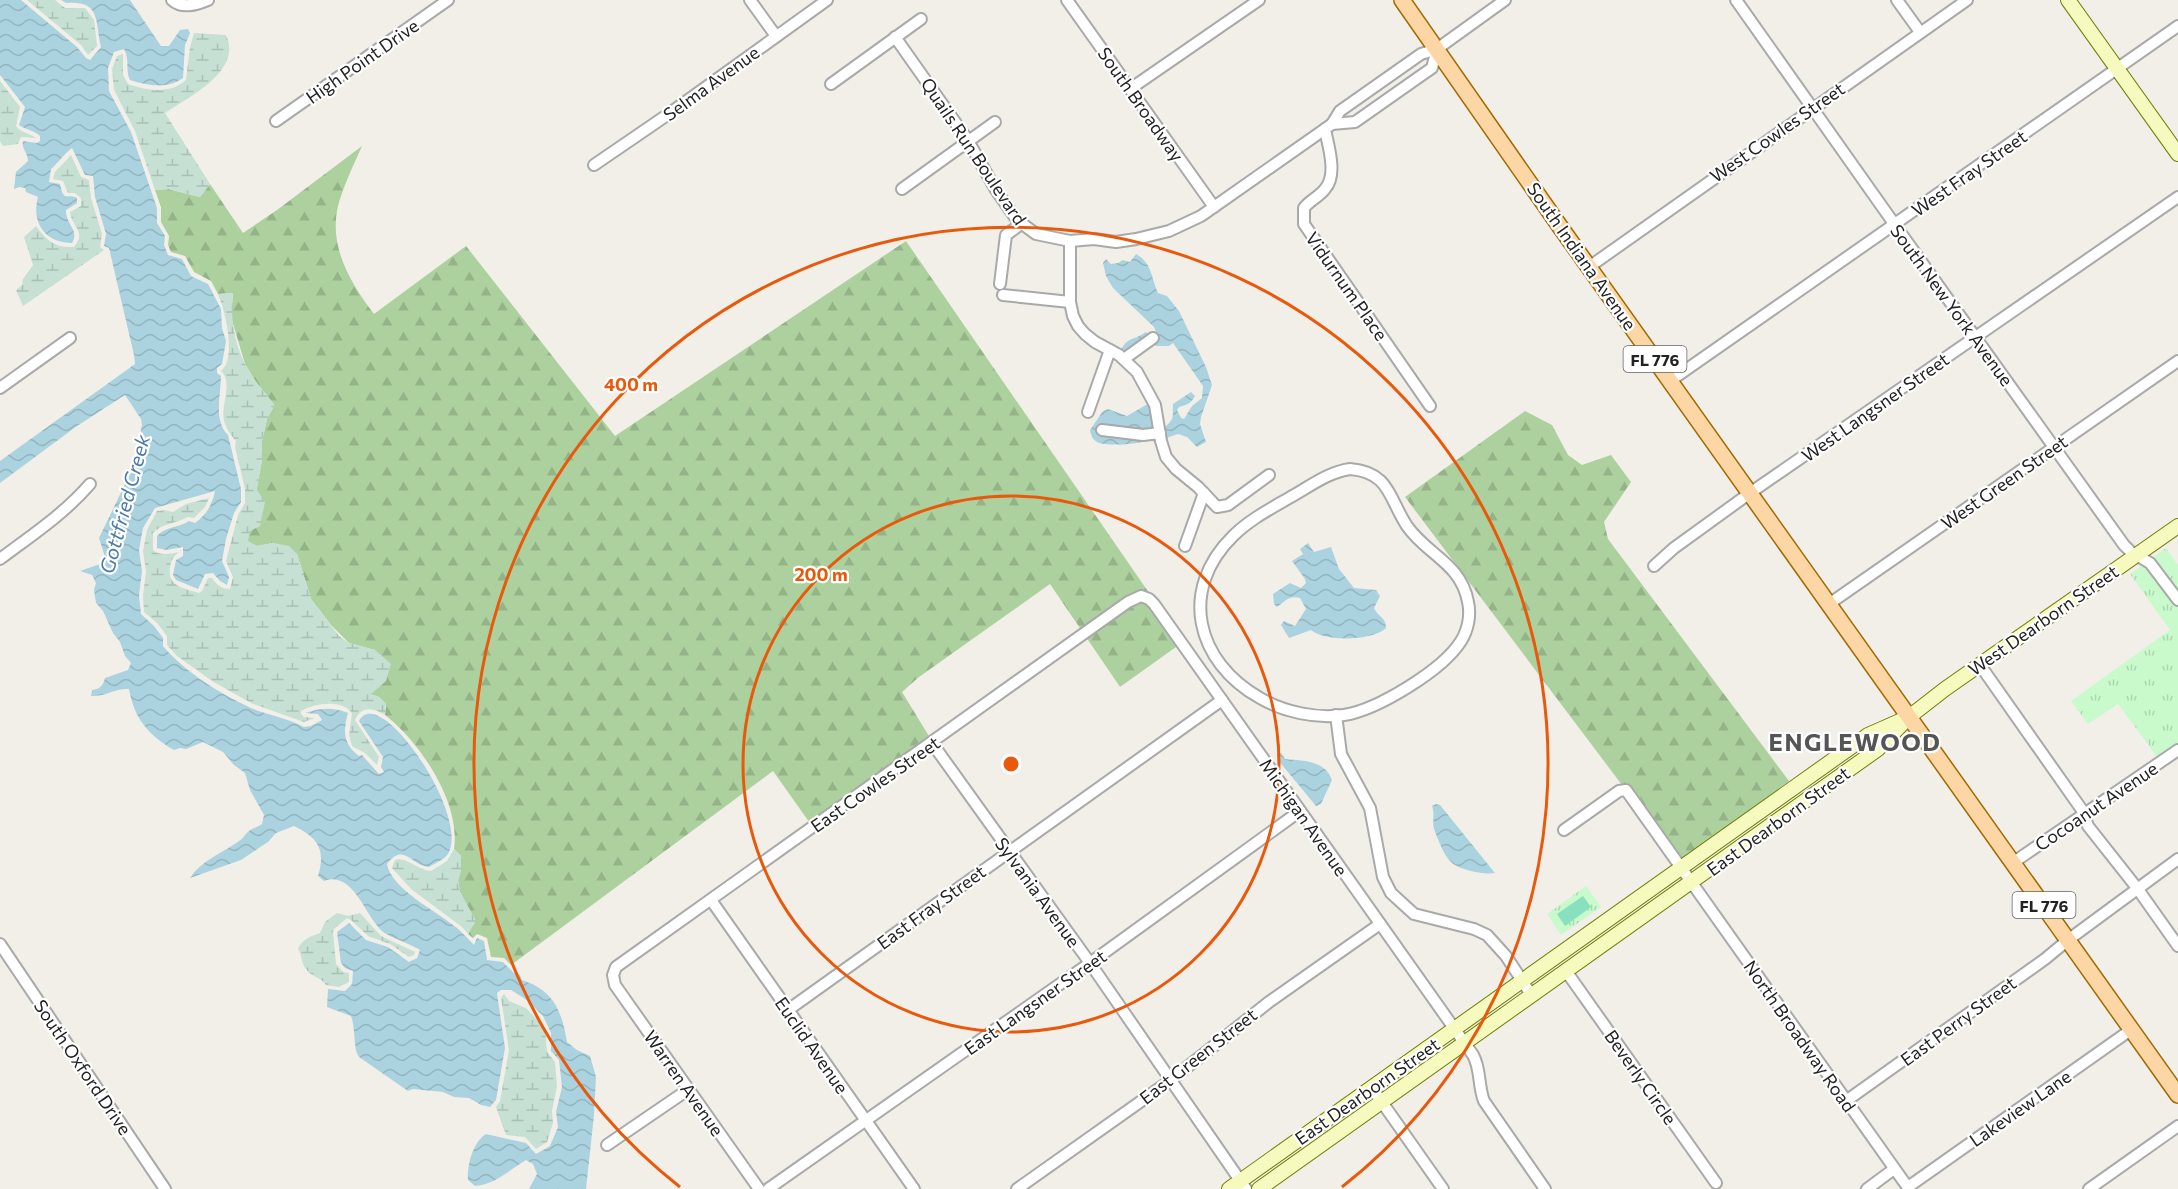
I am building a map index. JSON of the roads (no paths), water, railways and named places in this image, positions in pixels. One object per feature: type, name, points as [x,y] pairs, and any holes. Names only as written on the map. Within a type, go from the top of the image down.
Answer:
[{"type":"main road","name":"South Indiana Avenue","points":[[1402,0],[1909,717]]},
{"type":"main road","points":[[2068,0],[2178,154]]},
{"type":"main road","name":"West Dearborn Street","points":[[1909,717],[2178,526]]},
{"type":"main road","name":"FL 776","points":[[1909,717],[2178,1095]]},
{"type":"main road","name":"East Dearborn Street","points":[[1239,1186],[1372,1088],[1868,735],[1909,717]]},
{"type":"main road","name":"East Dearborn Street","points":[[1259,1189],[1878,749],[1909,717]]},
{"type":"street","points":[[172,0],[180,5],[191,5],[208,0]]},
{"type":"street","name":"High Point Drive","points":[[276,122],[448,0]]},
{"type":"street","points":[[750,0],[776,36]]},
{"type":"street","name":"Selma Avenue","points":[[594,165],[670,114],[827,0]]},
{"type":"street","name":"South Broadway","points":[[1067,0],[1214,207]]},
{"type":"street","points":[[1130,89],[1259,0]]},
{"type":"street","points":[[1437,49],[1505,0]]},
{"type":"street","name":"South New York Avenue","points":[[1736,0],[2124,545],[2150,563],[2178,600]]},
{"type":"street","points":[[1897,0],[1920,32]]},
{"type":"street","name":"West Cowles Street","points":[[1589,267],[1966,0]]},
{"type":"street","points":[[831,84],[921,19]]},
{"type":"street","name":"West Fray Street","points":[[1670,381],[2178,26]]},
{"type":"street","name":"Quails Run Boulevard","points":[[895,37],[968,141],[996,190],[1021,224],[1036,234],[1070,241],[1094,239],[1116,242],[1169,231],[1188,224],[1329,126],[1340,111],[1421,54],[1437,49]]},
{"type":"street","name":"Quails Run Boulevard","points":[[1329,126],[1355,122],[1432,68],[1437,49]]},
{"type":"street","points":[[902,189],[995,122]]},
{"type":"street","name":"Vidurnum Place","points":[[1329,126],[1330,179],[1324,190],[1304,208],[1304,225],[1430,406]]},
{"type":"street","name":"West Langsner Street","points":[[1750,493],[2178,197]]},
{"type":"street","points":[[1021,224],[1006,235],[1002,290],[1070,302]]},
{"type":"street","points":[[1070,241],[1072,316],[1085,334],[1124,359],[1137,372],[1152,397],[1159,418],[1163,448],[1172,465],[1217,507],[1228,505],[1269,475]]},
{"type":"street","points":[[0,388],[70,338]]},
{"type":"street","points":[[1124,359],[1153,338]]},
{"type":"street","points":[[1088,412],[1110,350]]},
{"type":"street","name":"West Green Street","points":[[1829,604],[2178,361]]},
{"type":"street","points":[[1102,430],[1143,435],[1160,433]]},
{"type":"street","points":[[1350,469],[1367,472],[1384,483],[1409,528],[1423,544],[1452,568],[1466,591],[1469,620],[1459,644],[1439,664],[1377,704],[1336,716],[1310,714],[1276,706],[1250,693],[1219,663],[1209,645],[1201,621],[1199,605],[1204,580],[1210,566],[1222,547],[1239,529],[1330,474],[1350,469]]},
{"type":"street","points":[[0,559],[55,519],[74,503],[90,484]]},
{"type":"street","points":[[1185,546],[1204,493]]},
{"type":"street","points":[[1654,566],[1674,548],[1750,493]]},
{"type":"street","name":"Michigan Avenue","points":[[1141,596],[1154,604],[1464,1043],[1477,1064],[1480,1090],[1484,1101],[1545,1189]]},
{"type":"street","name":"East Cowles Street","points":[[613,975],[619,964],[1128,602],[1141,596]]},
{"type":"street","points":[[1980,665],[2082,810],[2088,826],[2137,888],[2178,946]]},
{"type":"street","name":"East Fray Street","points":[[788,1010],[1222,700]]},
{"type":"street","points":[[1336,716],[1341,754],[1370,808],[1383,877],[1391,893],[1414,914],[1474,929],[1487,935],[1506,956],[1532,996]]},
{"type":"street","name":"Sylvania Avenue","points":[[932,743],[1090,963],[1171,1080],[1239,1186]]},
{"type":"street","name":"Cocoanut Avenue","points":[[2014,862],[2178,750]]},
{"type":"street","name":"North Broadway Road","points":[[1564,830],[1619,791],[1626,790],[1908,1188]]},
{"type":"street","name":"East Langsner Street","points":[[768,1189],[1090,963],[1300,811]]},
{"type":"street","name":"East Perry Street","points":[[1845,1101],[2045,959],[2068,939],[2178,859]]},
{"type":"street","name":"Euclid Avenue","points":[[711,900],[914,1189]]},
{"type":"street","name":"East Green Street","points":[[1017,1189],[1171,1080],[1262,1008],[1380,924]]},
{"type":"street","name":"South Oxford Drive","points":[[0,944],[165,1189]]},
{"type":"street","name":"Beverly Circle","points":[[1566,971],[1716,1183]]},
{"type":"street","name":"Warren Avenue","points":[[613,975],[615,985],[759,1189]]},
{"type":"street","name":"Lakeview Lane","points":[[1908,1188],[2132,1029]]},
{"type":"street","points":[[1372,1088],[1443,1189]]},
{"type":"street","points":[[607,1145],[689,1089]]},
{"type":"street","points":[[2089,1189],[2178,1126]]},
{"type":"street","points":[[1867,1189],[1894,1169]]},
{"type":"water","name":"Gottfried Creek","points":[[0,0],[21,0],[90,60],[101,47],[94,14],[85,5],[66,3],[61,0],[130,0],[161,46],[169,46],[180,30],[188,29],[190,33],[185,45],[183,78],[164,85],[144,84],[130,80],[124,49],[114,52],[108,68],[109,91],[131,132],[157,208],[157,223],[165,236],[164,245],[168,255],[182,259],[191,276],[208,284],[221,309],[222,328],[226,341],[222,364],[217,368],[217,373],[221,376],[219,415],[223,429],[228,435],[241,489],[241,502],[234,513],[222,561],[229,577],[227,585],[213,573],[205,574],[198,589],[176,580],[173,575],[176,560],[183,556],[183,547],[167,550],[157,548],[157,536],[164,530],[189,521],[195,523],[208,509],[215,491],[155,508],[143,528],[139,550],[142,571],[139,595],[141,614],[163,638],[163,646],[172,656],[192,673],[227,696],[251,708],[304,727],[322,720],[318,714],[305,713],[326,709],[348,713],[345,726],[347,742],[379,774],[384,772],[381,767],[383,757],[359,721],[370,714],[385,720],[402,735],[420,758],[447,812],[452,836],[448,854],[429,867],[407,856],[398,855],[387,864],[390,873],[406,891],[457,928],[474,945],[477,938],[484,941],[487,960],[503,962],[514,973],[520,975],[522,980],[533,984],[549,996],[559,1012],[567,1042],[590,1056],[596,1077],[586,1189],[529,1189],[537,1174],[533,1164],[526,1160],[483,1185],[475,1186],[468,1180],[472,1154],[478,1142],[486,1134],[526,1143],[536,1154],[550,1146],[558,1127],[556,1112],[562,1087],[559,1060],[551,1051],[551,1033],[543,1016],[527,1000],[511,990],[501,990],[497,993],[505,1048],[496,1100],[490,1107],[469,1098],[454,1097],[443,1092],[413,1089],[408,1091],[359,1057],[351,1016],[327,1007],[328,989],[345,991],[352,984],[353,971],[345,968],[341,963],[337,932],[349,923],[366,940],[388,947],[409,962],[417,958],[420,950],[382,931],[358,896],[343,882],[334,879],[324,881],[318,876],[321,858],[318,845],[309,835],[294,826],[276,833],[268,842],[241,860],[190,878],[206,862],[262,824],[264,815],[250,790],[245,773],[234,765],[223,752],[203,742],[186,749],[174,750],[165,744],[144,725],[134,709],[129,689],[91,696],[92,690],[98,689],[105,678],[128,670],[131,663],[125,656],[103,611],[96,603],[94,590],[96,583],[92,575],[80,571],[100,564],[105,557],[99,538],[140,453],[141,419],[125,395],[77,426],[0,483],[0,461],[135,364],[134,355],[109,248],[104,246],[106,234],[95,197],[93,176],[85,175],[72,148],[51,169],[49,182],[60,184],[64,195],[77,198],[77,203],[66,210],[74,234],[72,243],[54,239],[42,230],[37,215],[38,197],[26,192],[25,188],[14,189],[16,172],[28,161],[23,141],[37,143],[40,141],[40,136],[19,125],[25,107],[0,75]]},
{"type":"water","points":[[1136,254],[1148,266],[1158,293],[1167,296],[1179,311],[1206,367],[1212,385],[1200,424],[1206,442],[1197,447],[1187,437],[1178,434],[1160,444],[1150,440],[1116,445],[1097,442],[1091,434],[1090,430],[1103,411],[1108,409],[1127,416],[1151,402],[1160,426],[1165,427],[1172,419],[1173,404],[1191,392],[1195,396],[1177,410],[1184,419],[1192,406],[1202,398],[1203,386],[1173,343],[1169,346],[1156,346],[1151,340],[1135,351],[1120,353],[1128,341],[1146,332],[1154,335],[1156,332],[1154,327],[1113,288],[1106,276],[1103,263],[1106,259],[1111,264],[1123,260],[1130,262]]},
{"type":"water","points":[[1308,543],[1314,552],[1331,547],[1339,569],[1354,588],[1376,590],[1380,596],[1374,608],[1385,622],[1386,628],[1360,638],[1327,637],[1311,630],[1289,638],[1281,625],[1284,621],[1295,626],[1306,609],[1300,598],[1296,597],[1292,597],[1277,607],[1274,604],[1273,594],[1290,583],[1301,588],[1306,583],[1292,561],[1303,554],[1300,549]]},
{"type":"water","points":[[1281,753],[1285,759],[1313,763],[1329,773],[1332,780],[1321,804],[1316,806],[1278,760],[1277,754]]},
{"type":"water","points":[[1440,805],[1495,873],[1466,870],[1448,859],[1434,829],[1432,806]]},
{"type":"district","name":"ENGLEWOOD","points":[[1855,741]]}]
